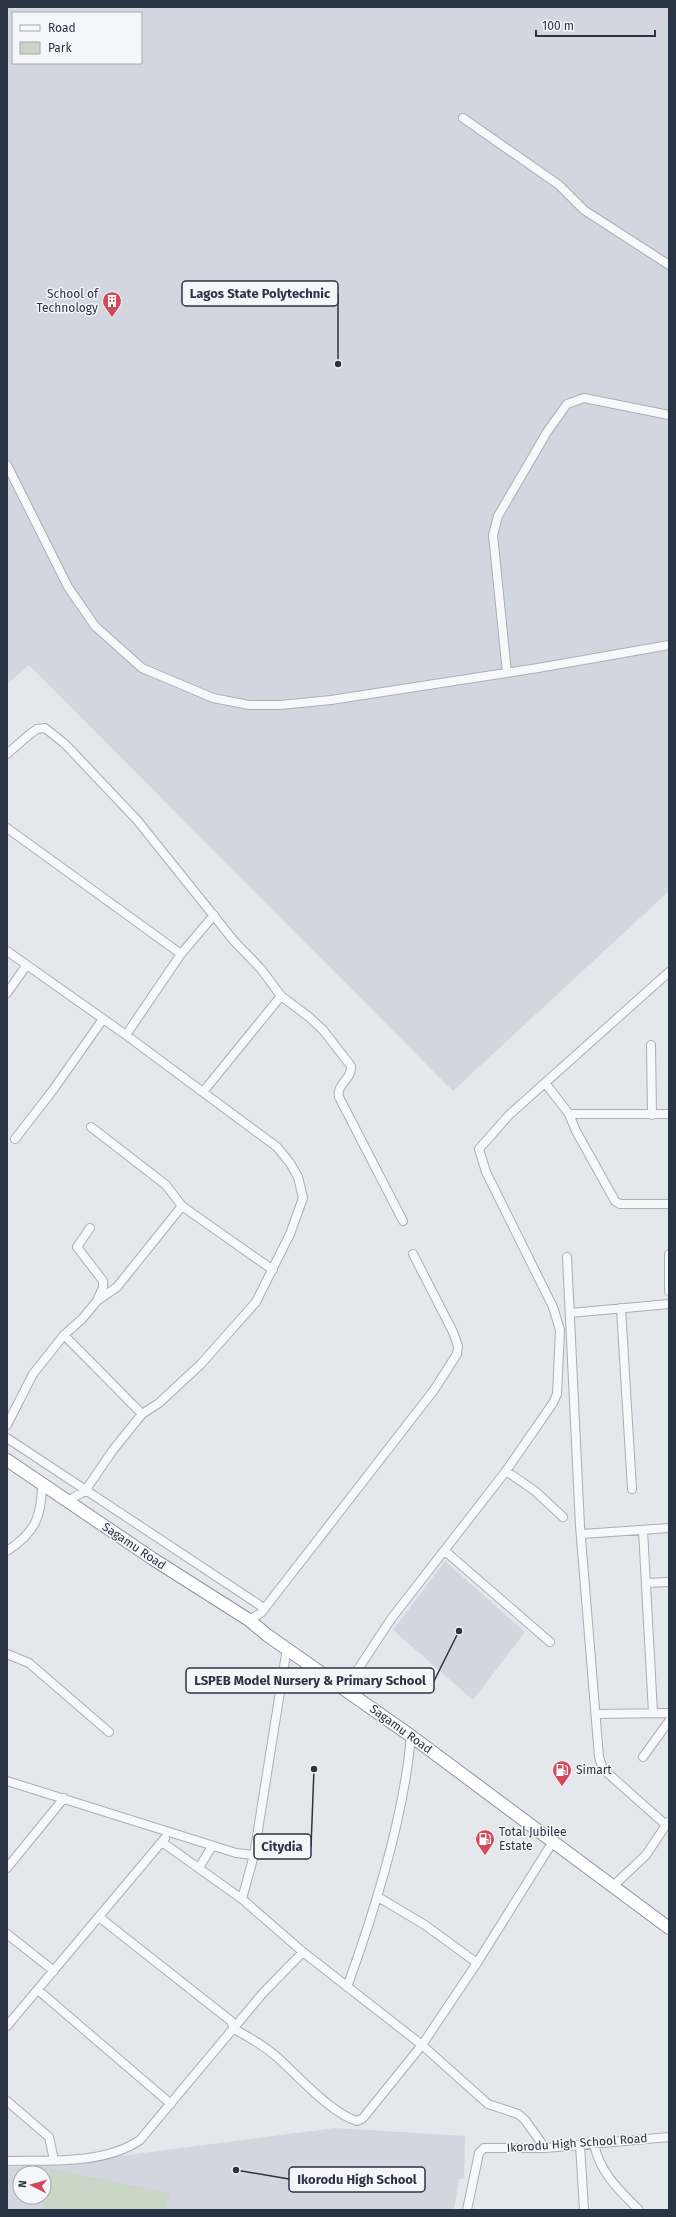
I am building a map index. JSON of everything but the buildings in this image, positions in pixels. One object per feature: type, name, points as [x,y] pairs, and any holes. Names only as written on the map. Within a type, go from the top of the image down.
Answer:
[{"type":"highway","name":"Sagamu Road","points":[[7,1460],[69,1500],[153,1559],[249,1620],[411,1736],[552,1843],[669,1928]]},
{"type":"street","points":[[463,118],[559,185],[584,210],[669,265]]},
{"type":"street","points":[[506,672],[493,535],[498,516],[547,432],[567,404],[584,398],[669,415]]},
{"type":"street","points":[[7,465],[68,587],[95,626],[142,668],[179,685],[213,698],[249,704],[280,705],[331,700],[669,645]]},
{"type":"street","points":[[7,754],[37,730],[45,728],[65,744],[137,820],[234,941],[261,969],[281,996],[309,1017],[323,1030],[351,1066],[350,1075],[340,1088],[339,1097],[403,1221]]},
{"type":"street","points":[[7,828],[182,954]]},
{"type":"street","points":[[126,1035],[182,954],[214,915]]},
{"type":"street","points":[[7,951],[26,966],[126,1035],[277,1147],[290,1163],[298,1177],[302,1190],[302,1206],[273,1270],[256,1302],[216,1348],[159,1403],[142,1414],[112,1450],[85,1491],[69,1500]]},
{"type":"street","points":[[7,993],[26,966]]},
{"type":"street","points":[[345,1689],[391,1619],[506,1471],[553,1403],[557,1394],[561,1354],[560,1330],[553,1307],[486,1172],[479,1149],[509,1115],[546,1084],[589,1042],[669,972]]},
{"type":"street","points":[[203,1092],[281,996]]},
{"type":"street","points":[[15,1139],[53,1090],[103,1019]]},
{"type":"street","points":[[650,1045],[652,1115]]},
{"type":"street","points":[[546,1084],[569,1114],[579,1138],[615,1201],[620,1204],[669,1204]]},
{"type":"street","points":[[569,1114],[669,1114]]},
{"type":"street","points":[[91,1127],[166,1185],[182,1206],[273,1270]]},
{"type":"street","points":[[7,1424],[26,1384],[64,1335],[82,1319],[97,1301],[118,1287],[182,1206]]},
{"type":"street","points":[[90,1228],[77,1247],[103,1281],[103,1287],[97,1301]]},
{"type":"street","points":[[249,1620],[261,1613],[365,1481],[434,1390],[457,1354],[458,1346],[453,1332],[413,1254]]},
{"type":"street","points":[[669,1254],[669,1290]]},
{"type":"street","points":[[567,1257],[582,1534],[599,1758],[603,1769],[667,1823],[646,1855],[612,1887]]},
{"type":"street","points":[[570,1312],[669,1304]]},
{"type":"street","points":[[621,1308],[632,1489]]},
{"type":"street","points":[[64,1335],[142,1414]]},
{"type":"street","points":[[7,1438],[264,1608]]},
{"type":"street","points":[[506,1471],[535,1491],[563,1517]]},
{"type":"street","points":[[7,1551],[26,1536],[38,1521],[42,1498],[42,1482]]},
{"type":"street","points":[[582,1534],[669,1528]]},
{"type":"street","points":[[643,1530],[653,1713]]},
{"type":"street","points":[[444,1551],[550,1642]]},
{"type":"street","points":[[646,1583],[669,1582]]},
{"type":"street","points":[[242,1899],[254,1855],[287,1648]]},
{"type":"street","points":[[8,1656],[29,1663],[109,1732]]},
{"type":"street","points":[[596,1714],[669,1713]]},
{"type":"street","points":[[642,1757],[669,1721]]},
{"type":"street","points":[[347,1987],[378,1897],[408,1770],[411,1736]]},
{"type":"street","points":[[7,1781],[212,1846],[236,1853],[254,1855]]},
{"type":"street","points":[[7,1868],[64,1798]]},
{"type":"street","points":[[7,2026],[170,1832]]},
{"type":"street","points":[[162,1842],[242,1899],[303,1952],[422,2045],[488,2104],[518,2114],[533,2129],[545,2148]]},
{"type":"street","points":[[99,1917],[231,2021],[234,2029],[269,2050],[337,2112],[357,2121],[363,2118],[422,2045],[477,1963],[552,1843]]},
{"type":"street","points":[[199,1868],[212,1846]]},
{"type":"street","points":[[378,1897],[425,1925],[477,1963]]},
{"type":"street","points":[[7,1934],[54,1971]]},
{"type":"street","points":[[7,2161],[54,2160],[90,2157],[130,2147],[140,2140],[264,1993],[303,1952]]},
{"type":"street","points":[[38,1990],[171,2104]]},
{"type":"street","points":[[7,2101],[49,2137],[54,2160]]},
{"type":"street","name":"Ikorodu High School Road","points":[[467,2210],[480,2153],[484,2148],[545,2148],[669,2137]]},
{"type":"street","points":[[594,2144],[597,2159],[604,2173],[639,2210]]},
{"type":"street","points":[[580,2145],[584,2210]]},
{"type":"shaded area","points":[[7,7],[669,7],[669,891],[453,1091],[29,665],[7,684]]},
{"type":"shaded area","points":[[445,1561],[525,1632],[473,1700],[393,1630]]},
{"type":"shaded area","points":[[335,2128],[465,2136],[464,2179],[459,2179],[454,2210],[7,2210],[7,2167],[12,2167],[12,2205],[52,2205],[51,2165]]},
{"type":"green space","points":[[52,2169],[170,2193],[166,2210],[43,2210],[44,2205],[52,2205]]},
{"type":"place","name":"School of Technology","points":[[112,318]]},
{"type":"place","name":"Lagos State Polytechnic","points":[[338,364]]},
{"type":"place","name":"LSPEB Model Nursery & Primary School","points":[[459,1631]]},
{"type":"place","name":"Citydia","points":[[314,1769]]},
{"type":"place","name":"Simart","points":[[562,1787]]},
{"type":"place","name":"Total Jubilee Estate","points":[[485,1856]]},
{"type":"place","name":"Ikorodu High School","points":[[236,2170]]}]
